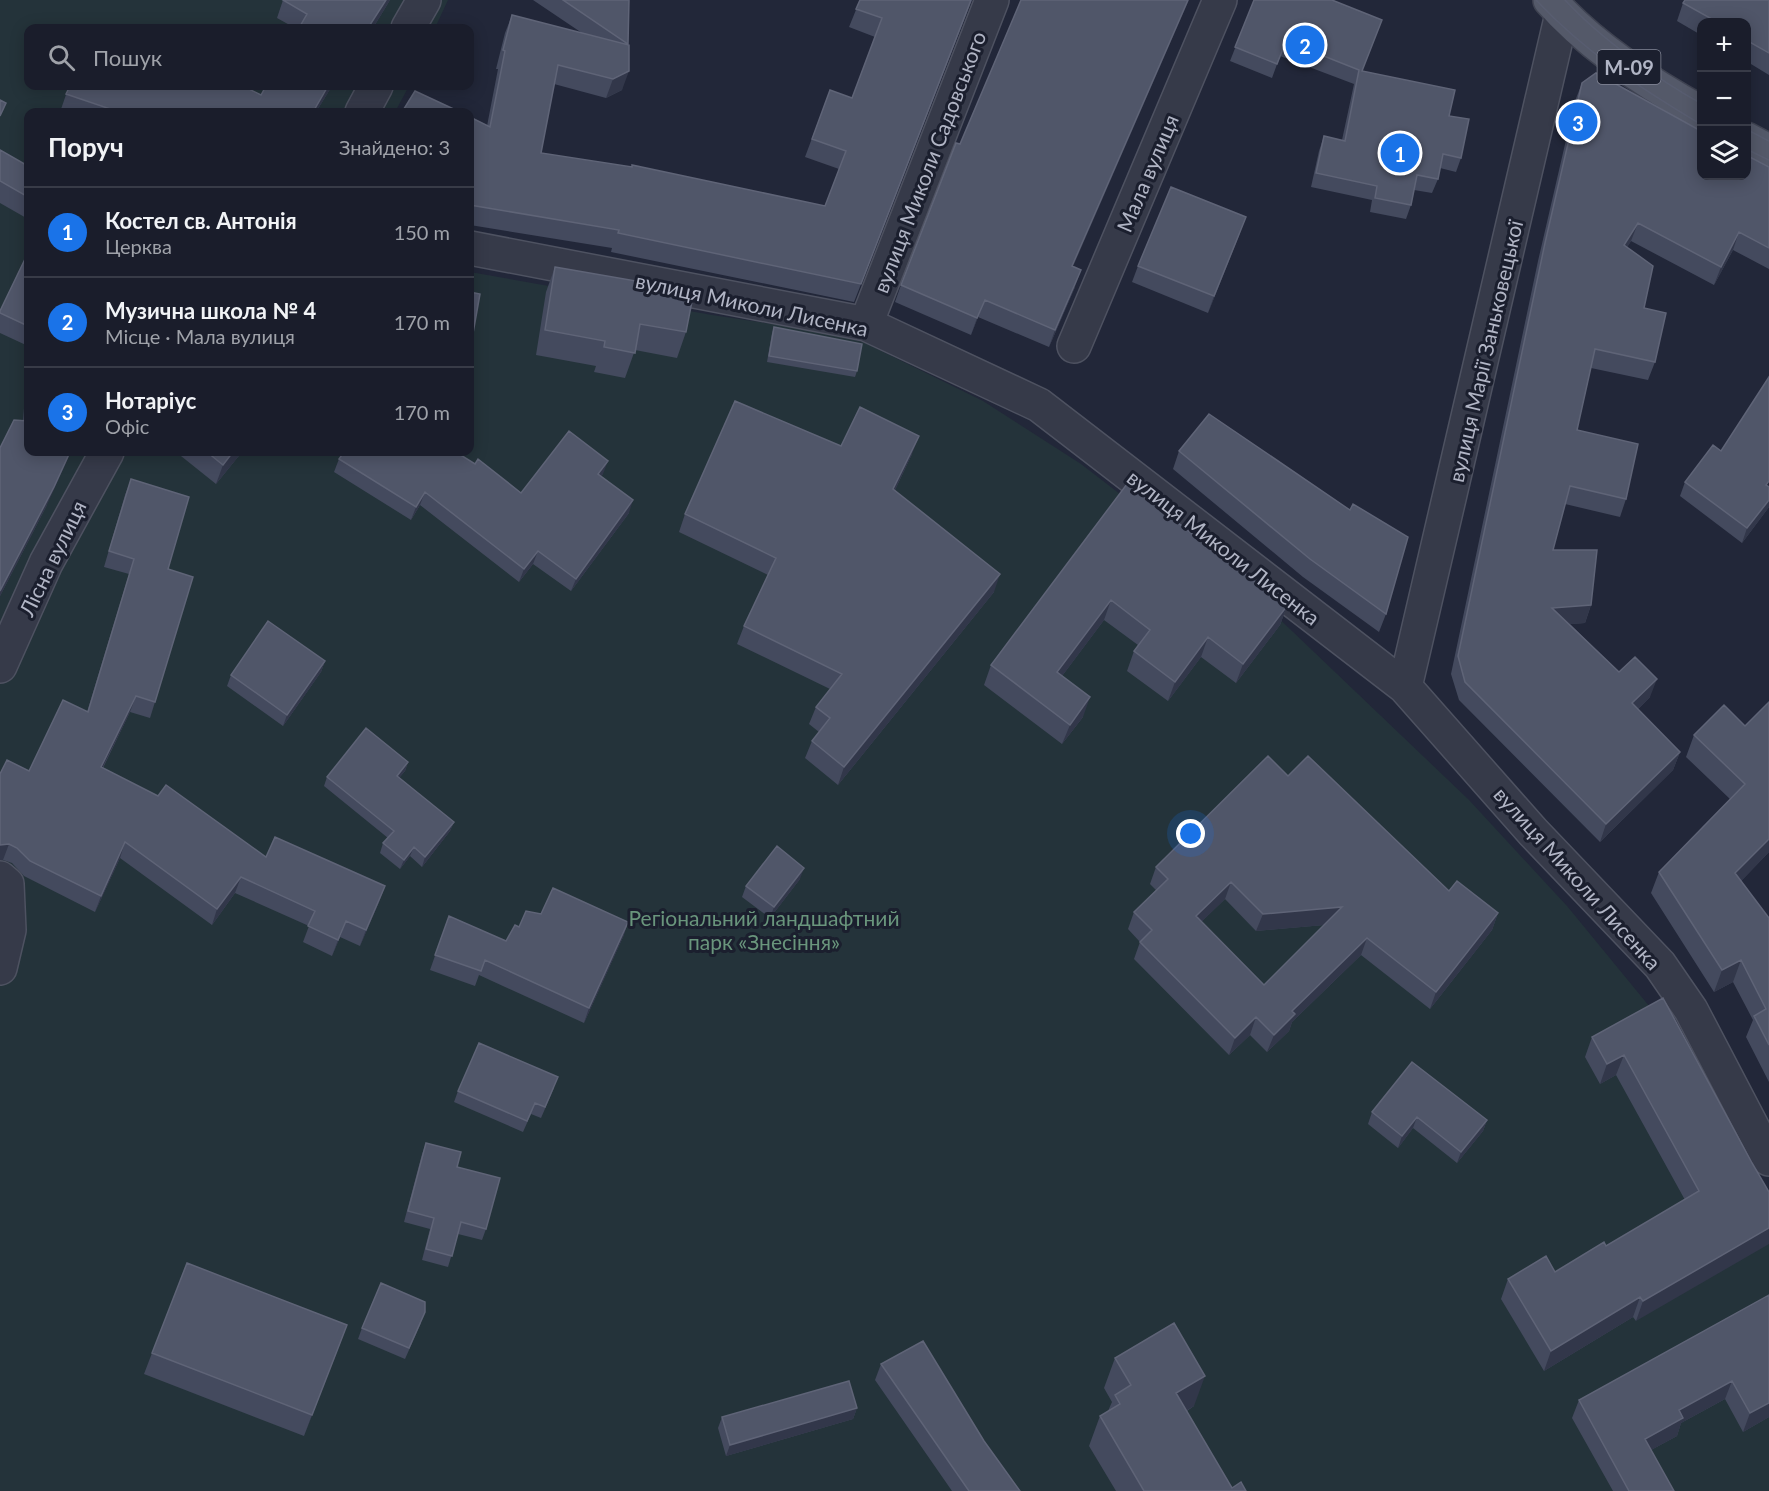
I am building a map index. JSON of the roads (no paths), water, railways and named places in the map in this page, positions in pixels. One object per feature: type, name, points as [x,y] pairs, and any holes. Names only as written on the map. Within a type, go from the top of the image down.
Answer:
[{"type":"main road","name":"М-09","points":[[1556,7],[1616,58],[1697,110]]},
{"type":"main road","points":[[1751,142],[1769,151]]},
{"type":"street","points":[[410,24],[424,0]]},
{"type":"street","name":"вулиця Миколи Садовського","points":[[866,324],[992,0]]},
{"type":"street","name":"Мала вулиця","points":[[1074,346],[1220,0]]},
{"type":"street","name":"вулиця Марії Заньковецької","points":[[1405,687],[1556,7]]},
{"type":"street","points":[[364,108],[374,90]]},
{"type":"street","name":"вулиця Миколи Лисенка","points":[[474,249],[866,324],[1039,405],[1405,687],[1533,832],[1660,965],[1691,1010],[1769,1159]]},
{"type":"street","name":"Лісна вулиця","points":[[0,666],[46,563],[105,456]]},
{"type":"street","points":[[0,878],[7,884],[9,930],[0,968]]},
{"type":"tram line","points":[[1536,0],[1594,53],[1697,122]]},
{"type":"tram line","points":[[1565,0],[1630,57],[1697,101]]},
{"type":"tram line","points":[[1751,132],[1769,141]]},
{"type":"tram line","points":[[1751,151],[1769,160]]},
{"type":"place","name":"Музична школа № 4","points":[[1305,45]]},
{"type":"place","name":"Нотаріус","points":[[1578,122]]},
{"type":"place","name":"Костел св. Антонія","points":[[1400,153]]},
{"type":"park label","name":"Регіональний ландшафтний парк «Знесіння»","points":[[764,929]]}]
